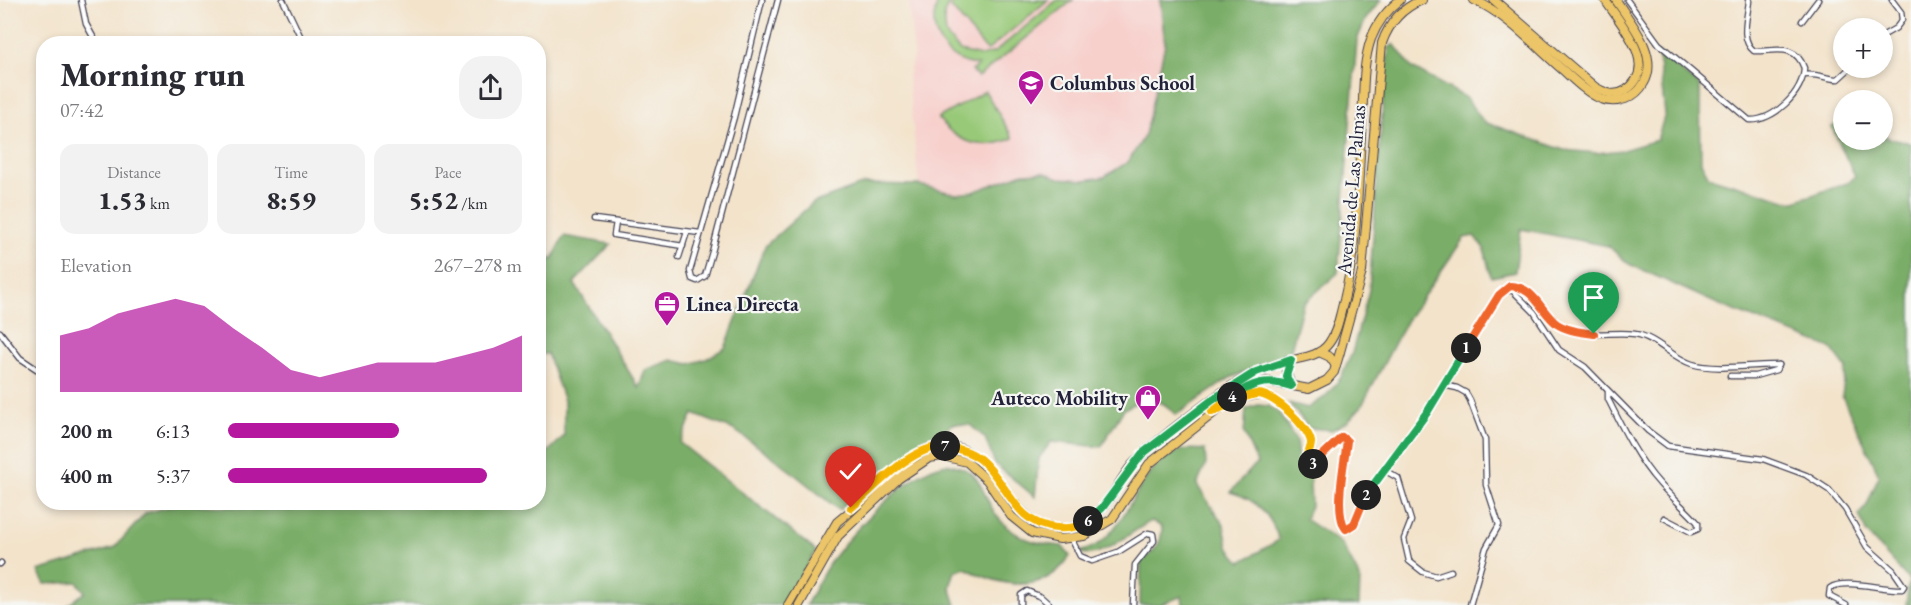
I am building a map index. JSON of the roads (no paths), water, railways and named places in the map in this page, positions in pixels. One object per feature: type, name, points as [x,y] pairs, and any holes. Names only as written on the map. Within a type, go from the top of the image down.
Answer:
[{"type":"main road","name":"Avenida de Las Palmas","points":[[1319,352],[1334,335],[1351,270],[1365,69],[1370,41],[1380,21],[1400,0]]},
{"type":"main road","name":"Avenida de Las Palmas","points":[[799,605],[838,536],[898,479],[929,458],[943,456],[968,462],[987,480],[1011,516],[1024,528],[1049,538],[1084,536],[1105,526],[1119,511],[1149,464],[1212,412],[1258,382],[1274,381],[1302,389],[1315,388],[1327,380],[1336,366],[1362,272],[1381,49],[1385,35],[1395,19],[1409,6],[1422,0]]},
{"type":"main road","points":[[1474,0],[1502,17],[1583,88],[1603,99],[1613,101],[1639,91],[1646,79],[1649,65],[1645,48],[1616,0]]},
{"type":"main road","points":[[1494,0],[1595,87],[1604,92],[1617,94],[1628,89],[1638,77],[1640,60],[1631,39],[1605,0]]},
{"type":"main road","points":[[788,605],[837,522],[923,451],[947,446],[973,454],[990,469],[1025,517],[1053,528],[1077,526],[1102,508],[1142,454],[1186,419],[1246,377],[1319,352],[1330,357],[1336,366]]},
{"type":"main road","points":[[1291,360],[1286,376],[1291,386]]},
{"type":"street","points":[[81,0],[86,24],[93,36]]},
{"type":"street","points":[[283,0],[300,36]]},
{"type":"street","points":[[762,0],[734,117],[690,271],[692,279],[697,281],[705,276],[712,252],[778,0]]},
{"type":"street","points":[[1627,0],[1659,44],[1749,120],[1757,120],[1794,96],[1804,75],[1802,61],[1796,55],[1774,48],[1754,51],[1749,46],[1745,39],[1749,0]]},
{"type":"street","points":[[1802,21],[1818,0]]},
{"type":"street","points":[[1892,0],[1901,12],[1902,20],[1893,30]]},
{"type":"street","points":[[1804,75],[1819,74],[1830,79],[1839,78]]},
{"type":"street","points":[[594,219],[700,233]]},
{"type":"street","points":[[615,222],[614,235],[683,246]]},
{"type":"street","points":[[679,257],[687,232]]},
{"type":"street","points":[[1212,412],[1254,394],[1270,397],[1282,405],[1309,436],[1311,445],[1306,459],[1310,465],[1342,437],[1347,441],[1340,486],[1342,521],[1346,529],[1354,524],[1366,495],[1428,411],[1494,302],[1505,290],[1516,286],[1523,289],[1542,304],[1555,322],[1564,328],[1594,334],[1637,334],[1682,360],[1702,366],[1779,365],[1780,367],[1755,376],[1730,376]]},
{"type":"street","points":[[1505,290],[1513,291],[1534,312],[1559,350],[1585,367],[1648,431],[1668,446],[1763,459],[1806,476],[1829,490],[1845,509],[1867,547],[1893,570],[1904,586],[1902,589],[1889,589],[1844,584],[1830,588],[1828,596],[1846,605]]},
{"type":"street","points":[[0,332],[20,358],[36,369]]},
{"type":"street","points":[[1443,385],[1466,393],[1470,400],[1485,440],[1486,484],[1499,525],[1486,548],[1470,605]]},
{"type":"street","points":[[1608,391],[1608,399],[1649,470],[1659,484],[1682,504],[1698,523],[1698,529],[1691,532],[1664,518]]},
{"type":"street","points":[[1384,470],[1398,478],[1412,521],[1404,540],[1409,561],[1423,572],[1436,576],[1451,571]]},
{"type":"street","points":[[1071,538],[1080,556],[1092,561],[1118,552],[1148,533],[1153,534],[1154,541],[1135,565],[1133,605]]},
{"type":"street","points":[[1021,605],[1021,595],[1027,591],[1041,597],[1050,605]]},
{"type":"place","name":"Columbus School","points":[[1031,106]]},
{"type":"place","name":"Linea Directa","points":[[667,327]]},
{"type":"place","name":"Auteco Mobility","points":[[1148,421]]}]
